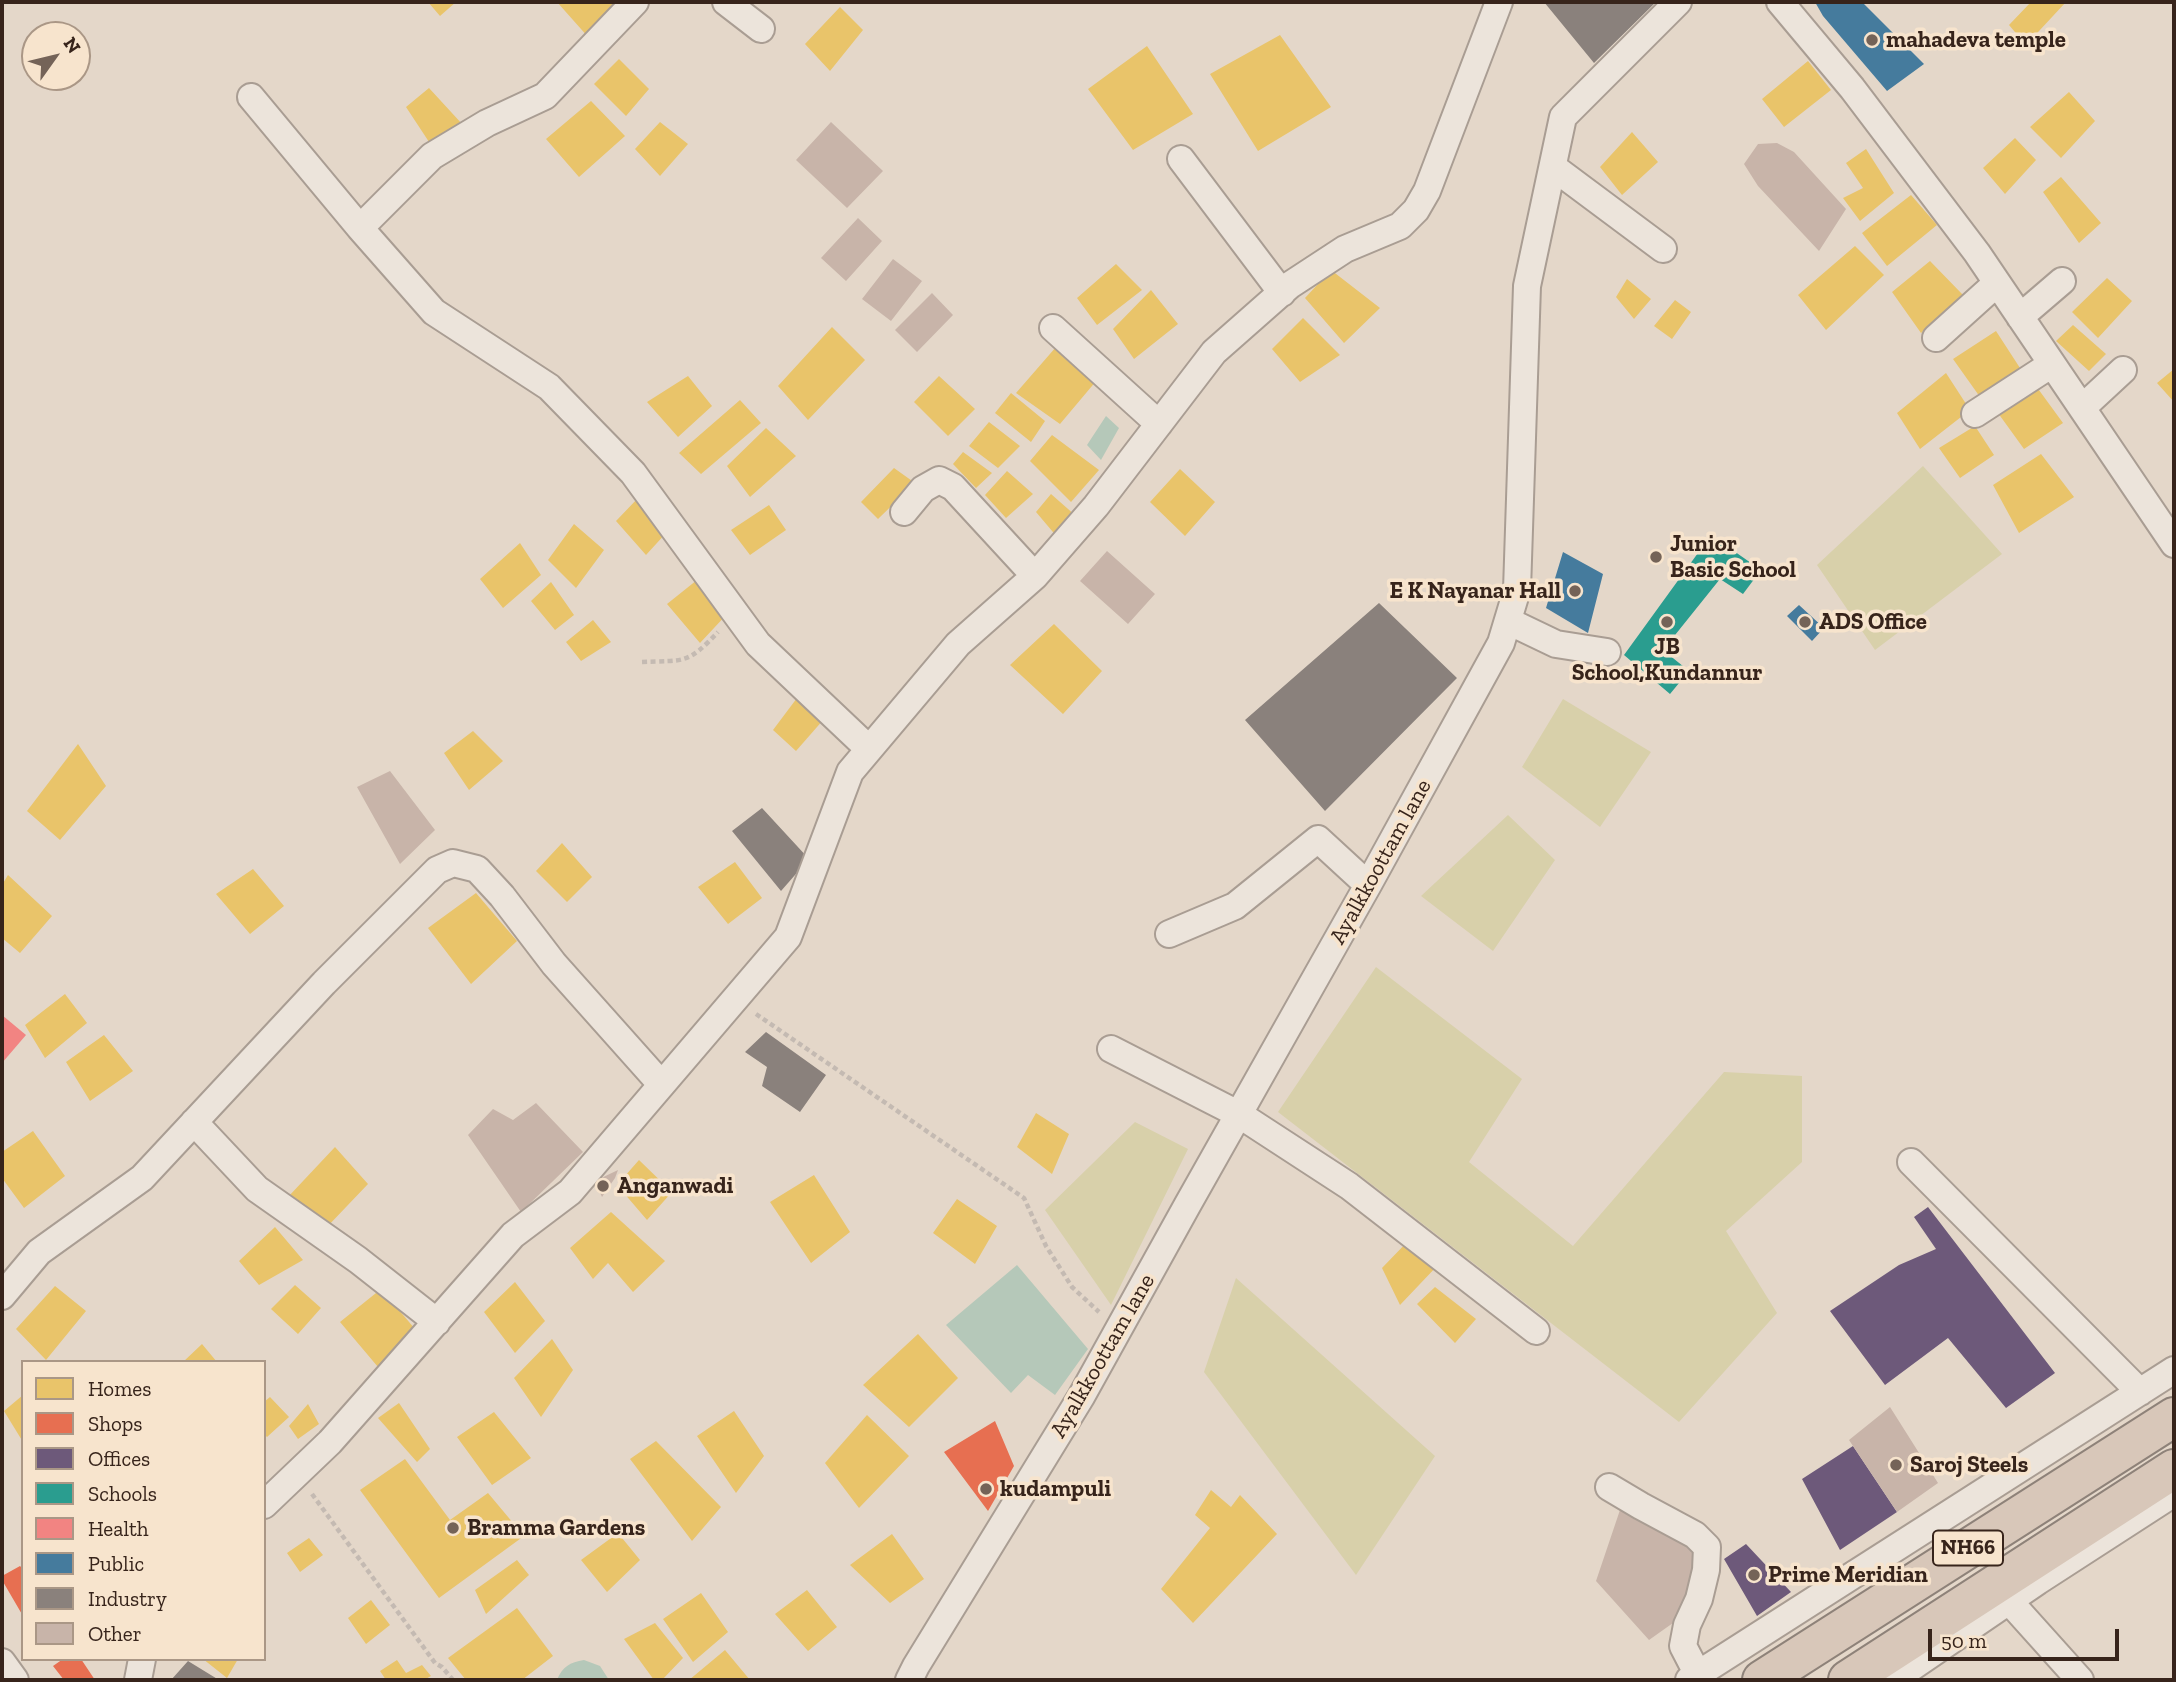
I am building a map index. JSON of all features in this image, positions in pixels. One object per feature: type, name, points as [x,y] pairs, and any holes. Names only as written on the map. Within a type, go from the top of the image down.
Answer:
[{"type":"highway","name":"NH66","points":[[1762,1680],[2174,1417]]},
{"type":"highway","name":"NH66","points":[[1848,1680],[2174,1469]]},
{"type":"street","points":[[360,228],[432,156],[486,123],[545,96],[635,2]]},
{"type":"street","points":[[726,2],[761,29]]},
{"type":"street","points":[[266,1503],[331,1442],[513,1235],[570,1192],[788,937],[850,772],[958,644],[1035,576],[1096,506],[1214,352],[1282,293],[1345,249],[1400,226],[1416,210],[1427,191],[1499,2]]},
{"type":"street","name":"Ayalkkoottam lane","points":[[909,1680],[1081,1397],[1501,643],[1517,590],[1527,286],[1563,117],[1678,2]]},
{"type":"street","points":[[1780,2],[1852,88],[1977,253],[2174,544]]},
{"type":"street","points":[[251,97],[434,312],[549,387],[634,473],[758,644],[869,750]]},
{"type":"street","points":[[1181,159],[1282,293]]},
{"type":"street","points":[[1553,167],[1663,249]]},
{"type":"street","points":[[2020,317],[2062,281]]},
{"type":"street","points":[[1936,338],[1997,283]]},
{"type":"street","points":[[1053,328],[1159,424]]},
{"type":"street","points":[[1975,414],[2052,364]]},
{"type":"street","points":[[2082,408],[2123,370]]},
{"type":"street","points":[[904,512],[923,489],[939,480],[953,487],[1035,576]]},
{"type":"street","points":[[1508,621],[1556,645],[1607,652]]},
{"type":"street","points":[[1168,934],[1235,906],[1318,839],[1368,885]]},
{"type":"street","points":[[2,1296],[39,1252],[142,1178],[324,983],[437,870],[453,863],[477,869],[554,964],[661,1084]]},
{"type":"street","points":[[1111,1049],[1240,1115],[1349,1186],[1536,1331]]},
{"type":"street","points":[[194,1122],[257,1189],[358,1260],[437,1322]]},
{"type":"street","points":[[1911,1162],[2140,1392]]},
{"type":"street","points":[[1609,1487],[1695,1535],[1707,1547],[1706,1570],[1699,1599],[1687,1625],[1683,1646],[1693,1677],[2174,1370]]},
{"type":"street","points":[[1893,1680],[2174,1493]]},
{"type":"street","points":[[2009,1601],[2080,1680]]},
{"type":"street","points":[[138,1680],[142,1661]]},
{"type":"street","points":[[2,1662],[15,1680]]},
{"type":"path","points":[[642,662],[683,660],[696,655],[736,614]]},
{"type":"path","points":[[735,999],[1024,1198],[1046,1246],[1072,1287],[1119,1329]]},
{"type":"path","points":[[297,1474],[435,1663],[453,1680]]},
{"type":"shaded area","points":[[1106,416],[1119,428],[1101,460],[1087,445]]},
{"type":"shaded area","points":[[1923,466],[2002,554],[1875,650],[1817,565]]},
{"type":"shaded area","points":[[1563,699],[1651,752],[1600,827],[1522,767]]},
{"type":"shaded area","points":[[1508,815],[1555,860],[1493,951],[1421,896]]},
{"type":"shaded area","points":[[1376,967],[1522,1079],[1469,1162],[1573,1246],[1724,1072],[1802,1076],[1802,1162],[1726,1231],[1777,1313],[1679,1422],[1278,1112]]},
{"type":"shaded area","points":[[1135,1122],[1188,1149],[1111,1305],[1045,1210]]},
{"type":"shaded area","points":[[1017,1265],[1088,1349],[1055,1395],[1028,1375],[1011,1393],[946,1325]]},
{"type":"shaded area","points":[[1236,1278],[1435,1456],[1356,1575],[1204,1372]]},
{"type":"shaded area","points":[[584,1660],[600,1666],[609,1680],[557,1680],[567,1666]]},
{"type":"building: Homes","points":[[428,2],[456,2],[440,16]]},
{"type":"building: Homes","points":[[557,2],[617,2],[589,38]]},
{"type":"building: Homes","points":[[2031,2],[2066,2],[2026,45],[2009,25]]},
{"type":"building: Homes","points":[[840,7],[863,30],[830,71],[805,44]]},
{"type":"building: Homes","points":[[1280,35],[1331,107],[1258,151],[1210,74]]},
{"type":"building: Homes","points":[[1147,46],[1193,114],[1133,150],[1088,89]]},
{"type":"building: Homes","points":[[619,59],[649,89],[626,116],[594,84]]},
{"type":"building: Homes","points":[[1808,61],[1831,90],[1784,127],[1762,99]]},
{"type":"building: Homes","points":[[429,88],[463,125],[433,148],[406,107]]},
{"type":"building: Homes","points":[[2069,92],[2095,121],[2061,158],[2030,127]]},
{"type":"building: Homes","points":[[591,101],[625,136],[579,177],[546,139]]},
{"type":"building: Homes","points":[[660,122],[688,144],[660,176],[635,149]]},
{"type":"building: Homes","points":[[1632,132],[1658,162],[1622,195],[1600,167]]},
{"type":"building: Homes","points":[[2015,138],[2036,160],[2005,194],[1983,168]]},
{"type":"building: Homes","points":[[1866,149],[1894,193],[1860,221],[1843,198],[1863,188],[1846,163]]},
{"type":"building: Homes","points":[[2061,177],[2101,223],[2079,243],[2043,192]]},
{"type":"building: Homes","points":[[1911,195],[1937,225],[1887,266],[1862,233]]},
{"type":"building: Homes","points":[[1855,246],[1884,275],[1826,330],[1798,295]]},
{"type":"building: Homes","points":[[1930,261],[1963,295],[1921,333],[1892,292]]},
{"type":"building: Homes","points":[[1116,264],[1142,290],[1097,325],[1077,298]]},
{"type":"building: Homes","points":[[1331,270],[1380,308],[1344,343],[1305,298]]},
{"type":"building: Homes","points":[[2107,278],[2132,301],[2098,338],[2072,312]]},
{"type":"building: Homes","points":[[1627,279],[1651,299],[1634,319],[1616,297]]},
{"type":"building: Homes","points":[[1151,290],[1178,324],[1134,359],[1113,329]]},
{"type":"building: Homes","points":[[1675,300],[1691,312],[1672,339],[1654,326]]},
{"type":"building: Homes","points":[[1303,318],[1340,355],[1300,382],[1272,349]]},
{"type":"building: Homes","points":[[2073,325],[2106,354],[2089,371],[2056,341]]},
{"type":"building: Homes","points":[[832,327],[865,360],[808,420],[778,386]]},
{"type":"building: Homes","points":[[1996,331],[2020,368],[1980,397],[1953,359]]},
{"type":"building: Homes","points":[[1056,347],[1097,380],[1060,424],[1016,393]]},
{"type":"building: Homes","points":[[2174,369],[2174,402],[2157,383]]},
{"type":"building: Homes","points":[[1946,373],[1970,410],[1920,449],[1897,413]]},
{"type":"building: Homes","points":[[688,376],[712,406],[678,437],[647,402]]},
{"type":"building: Homes","points":[[939,376],[975,409],[948,436],[914,402]]},
{"type":"building: Homes","points":[[2036,386],[2063,423],[2024,449],[1998,413]]},
{"type":"building: Homes","points":[[1011,393],[1045,421],[1031,442],[995,413]]},
{"type":"building: Homes","points":[[740,400],[761,423],[701,474],[679,453]]},
{"type":"building: Homes","points":[[989,422],[1020,446],[998,468],[969,446]]},
{"type":"building: Homes","points":[[1975,426],[1994,455],[1960,478],[1939,448]]},
{"type":"building: Homes","points":[[766,428],[796,456],[750,497],[727,466]]},
{"type":"building: Homes","points":[[1052,435],[1099,470],[1071,502],[1030,461]]},
{"type":"building: Homes","points":[[963,452],[992,473],[976,488],[953,464]]},
{"type":"building: Homes","points":[[2041,454],[2074,497],[2019,533],[1993,485]]},
{"type":"building: Homes","points":[[894,468],[915,483],[878,519],[861,502]]},
{"type":"building: Homes","points":[[1180,469],[1215,502],[1185,536],[1150,502]]},
{"type":"building: Homes","points":[[1007,471],[1033,494],[1006,518],[985,495]]},
{"type":"building: Homes","points":[[1051,494],[1076,516],[1058,538],[1036,512]]},
{"type":"building: Homes","points":[[639,497],[667,532],[646,555],[616,521]]},
{"type":"building: Homes","points":[[769,505],[786,530],[750,555],[731,530]]},
{"type":"building: Homes","points":[[574,524],[604,550],[576,588],[548,560]]},
{"type":"building: Homes","points":[[520,543],[541,575],[503,608],[480,579]]},
{"type":"building: Homes","points":[[697,580],[728,613],[700,643],[667,604]]},
{"type":"building: Homes","points":[[551,582],[574,615],[555,630],[531,601]]},
{"type":"building: Homes","points":[[593,620],[611,642],[581,661],[566,642]]},
{"type":"building: Homes","points":[[1054,624],[1102,671],[1063,714],[1010,665]]},
{"type":"building: Homes","points":[[797,698],[824,719],[796,751],[773,730]]},
{"type":"building: Homes","points":[[473,731],[503,761],[469,790],[444,753]]},
{"type":"building: Homes","points":[[78,744],[106,786],[60,840],[27,811]]},
{"type":"building: Homes","points":[[562,843],[592,877],[567,902],[536,871]]},
{"type":"building: Homes","points":[[735,862],[762,898],[728,924],[698,887]]},
{"type":"building: Homes","points":[[253,869],[284,906],[250,934],[216,894]]},
{"type":"building: Homes","points":[[8,875],[52,916],[20,953],[2,938],[2,885]]},
{"type":"building: Homes","points":[[476,893],[517,941],[471,984],[428,928]]},
{"type":"building: Homes","points":[[65,994],[87,1023],[45,1058],[25,1025]]},
{"type":"building: Homes","points":[[104,1035],[133,1071],[90,1101],[66,1062]]},
{"type":"building: Homes","points":[[1036,1113],[1069,1134],[1052,1174],[1017,1147]]},
{"type":"building: Homes","points":[[33,1131],[65,1176],[24,1208],[2,1178],[2,1152]]},
{"type":"building: Homes","points":[[335,1147],[368,1184],[326,1228],[288,1197]]},
{"type":"building: Homes","points":[[639,1160],[672,1192],[647,1220],[617,1185]]},
{"type":"building: Homes","points":[[814,1175],[850,1232],[811,1263],[770,1202]]},
{"type":"building: Homes","points":[[957,1199],[997,1226],[975,1264],[933,1233]]},
{"type":"building: Homes","points":[[611,1212],[665,1261],[633,1292],[608,1263],[593,1279],[570,1248]]},
{"type":"building: Homes","points":[[275,1227],[303,1260],[259,1285],[239,1261]]},
{"type":"building: Homes","points":[[1410,1239],[1438,1265],[1400,1305],[1382,1268]]},
{"type":"building: Homes","points":[[515,1282],[545,1321],[515,1353],[484,1312]]},
{"type":"building: Homes","points":[[295,1285],[321,1308],[298,1334],[271,1309]]},
{"type":"building: Homes","points":[[55,1286],[86,1311],[46,1360],[16,1329]]},
{"type":"building: Homes","points":[[1435,1287],[1476,1319],[1455,1343],[1417,1304]]},
{"type":"building: Homes","points":[[381,1289],[415,1329],[378,1367],[340,1322]]},
{"type":"building: Homes","points":[[918,1334],[958,1378],[909,1427],[863,1385]]},
{"type":"building: Homes","points":[[552,1339],[573,1370],[541,1417],[514,1378]]},
{"type":"building: Homes","points":[[202,1344],[215,1360],[185,1360]]},
{"type":"building: Homes","points":[[21,1397],[21,1439],[4,1411]]},
{"type":"building: Homes","points":[[270,1397],[289,1417],[267,1437],[266,1436],[266,1400]]},
{"type":"building: Homes","points":[[399,1403],[430,1449],[417,1462],[378,1418]]},
{"type":"building: Homes","points":[[308,1404],[319,1424],[298,1439],[289,1426]]},
{"type":"building: Homes","points":[[734,1411],[764,1456],[736,1493],[697,1436]]},
{"type":"building: Homes","points":[[494,1412],[531,1458],[492,1485],[457,1437]]},
{"type":"building: Homes","points":[[867,1415],[909,1456],[859,1508],[825,1463]]},
{"type":"building: Homes","points":[[656,1441],[721,1507],[692,1541],[630,1459]]},
{"type":"building: Homes","name":"Bramma Gardens","points":[[405,1459],[450,1520],[488,1493],[524,1536],[439,1598],[360,1490]]},
{"type":"building: Homes","points":[[1211,1490],[1231,1507],[1240,1495],[1277,1534],[1193,1623],[1161,1589],[1210,1528],[1195,1515]]},
{"type":"building: Homes","points":[[618,1533],[640,1560],[607,1592],[581,1560]]},
{"type":"building: Homes","points":[[892,1534],[924,1579],[890,1603],[850,1565]]},
{"type":"building: Homes","points":[[309,1538],[323,1555],[300,1572],[287,1553]]},
{"type":"building: Homes","points":[[517,1560],[529,1575],[486,1614],[475,1590]]},
{"type":"building: Homes","points":[[807,1590],[837,1627],[808,1651],[775,1614]]},
{"type":"building: Homes","points":[[701,1593],[728,1632],[693,1662],[663,1619]]},
{"type":"building: Homes","points":[[371,1600],[390,1625],[366,1644],[348,1618]]},
{"type":"building: Homes","points":[[517,1608],[553,1656],[522,1680],[466,1680],[448,1658]]},
{"type":"building: Homes","points":[[655,1623],[683,1658],[662,1680],[654,1680],[624,1639]]},
{"type":"building: Homes","points":[[725,1650],[750,1680],[689,1680]]},
{"type":"building: Homes","points":[[397,1660],[406,1673],[422,1665],[431,1676],[424,1680],[386,1680],[380,1671]]},
{"type":"building: Homes","points":[[206,1661],[237,1661],[227,1678]]},
{"type":"building: Shops","name":"kudampuli","points":[[995,1421],[1014,1466],[988,1511],[944,1452]]},
{"type":"building: Shops","points":[[21,1567],[21,1613],[2,1580],[2,1576]]},
{"type":"building: Shops","points":[[60,1661],[82,1661],[95,1680],[64,1680],[53,1666]]},
{"type":"building: Offices","points":[[1928,1207],[2055,1373],[2006,1408],[1948,1338],[1885,1385],[1830,1311],[1899,1265],[1936,1249],[1914,1217]]},
{"type":"building: Offices","points":[[1853,1446],[1897,1512],[1840,1550],[1802,1479]]},
{"type":"building: Offices","name":"Prime Meridian","points":[[1746,1544],[1791,1592],[1757,1616],[1724,1559]]},
{"type":"building: Schools","name":"JB School,Kundannur","points":[[1711,535],[1761,570],[1743,594],[1720,579],[1663,650],[1689,671],[1670,694],[1624,655]]},
{"type":"building: Health","points":[[2,1015],[26,1035],[2,1063]]},
{"type":"building: Public","name":"mahadeva temple","points":[[1815,2],[1862,2],[1924,64],[1887,91],[1823,16]]},
{"type":"building: Public","name":"E K Nayanar Hall","points":[[1563,552],[1603,574],[1588,633],[1546,608]]},
{"type":"building: Public","name":"ADS Office","points":[[1799,605],[1824,628],[1812,641],[1787,616]]},
{"type":"building: Industry","points":[[1544,2],[1656,2],[1594,63]]},
{"type":"building: Industry","points":[[1379,603],[1457,678],[1325,811],[1245,720]]},
{"type":"building: Industry","points":[[762,808],[809,859],[781,891],[732,831]]},
{"type":"building: Industry","points":[[766,1032],[826,1075],[800,1112],[762,1086],[767,1067],[745,1052]]},
{"type":"building: Industry","points":[[188,1661],[219,1680],[171,1680]]},
{"type":"building: Other","points":[[831,122],[883,171],[847,208],[796,160]]},
{"type":"building: Other","points":[[1777,143],[1794,152],[1846,209],[1819,251],[1758,186],[1744,164],[1758,144]]},
{"type":"building: Other","points":[[858,218],[882,241],[846,281],[821,258]]},
{"type":"building: Other","points":[[893,259],[922,281],[891,321],[862,299]]},
{"type":"building: Other","points":[[932,293],[953,315],[917,352],[895,330]]},
{"type":"building: Other","points":[[1107,551],[1155,594],[1128,624],[1080,581]]},
{"type":"building: Other","points":[[390,771],[435,830],[400,864],[357,787]]},
{"type":"building: Other","points":[[536,1103],[583,1152],[521,1212],[468,1135],[493,1109],[513,1120]]},
{"type":"building: Other","name":"Anganwadi","points":[[618,1170],[615,1178],[602,1197],[595,1181]]},
{"type":"building: Other","name":"Saroj Steels","points":[[1890,1407],[1938,1483],[1897,1512],[1849,1440]]},
{"type":"building: Other","points":[[1621,1507],[1703,1550],[1680,1618],[1649,1640],[1596,1581]]},
{"type":"place","name":"mahadeva temple","points":[[1872,40]]},
{"type":"place","name":"Junior Basic School","points":[[1656,557]]},
{"type":"place","name":"E K Nayanar Hall","points":[[1575,591]]},
{"type":"place","name":"JB School,Kundannur","points":[[1667,622]]},
{"type":"place","name":"ADS Office","points":[[1805,622]]},
{"type":"place","name":"Anganwadi","points":[[603,1186]]},
{"type":"place","name":"Saroj Steels","points":[[1896,1465]]},
{"type":"place","name":"kudampuli","points":[[986,1489]]},
{"type":"place","name":"Bramma Gardens","points":[[453,1528]]},
{"type":"place","name":"Prime Meridian","points":[[1754,1575]]}]
